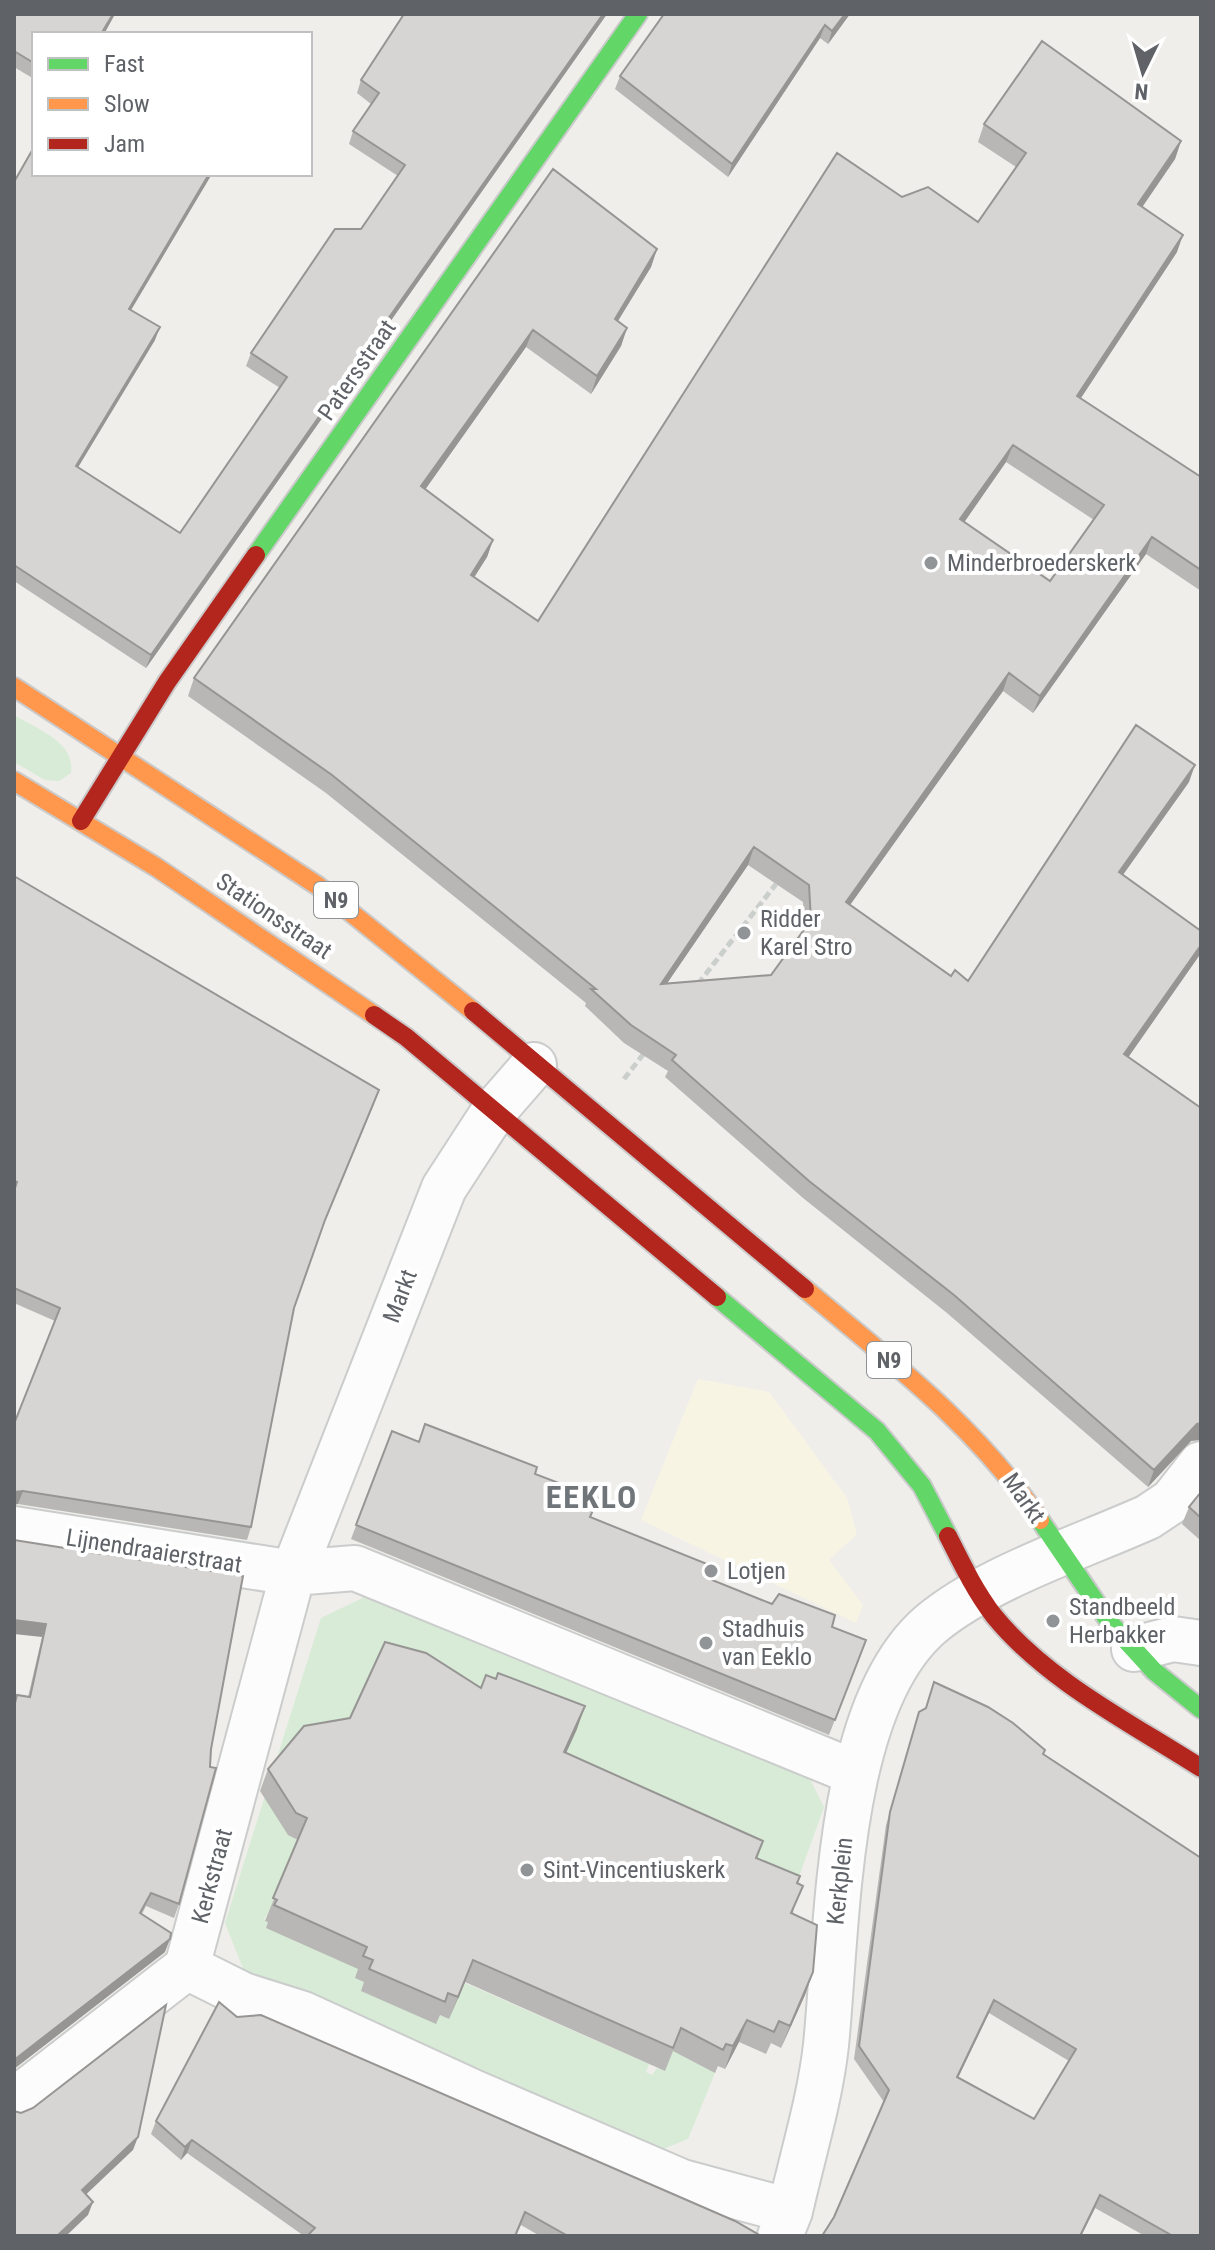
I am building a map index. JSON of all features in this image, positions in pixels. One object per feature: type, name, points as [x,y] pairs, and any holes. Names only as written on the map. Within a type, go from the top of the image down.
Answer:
[{"type":"main road","name":"Patersstraat","points":[[81,821],[167,682],[638,14]]},
{"type":"main road","name":"N9","points":[[14,687],[121,756]]},
{"type":"main road","name":"Markt","points":[[121,756],[318,886],[423,969],[949,1410],[1008,1473],[1110,1623],[1134,1649],[1201,1709]]},
{"type":"main road","name":"Stationsstraat","points":[[14,781],[81,821],[346,994],[406,1037],[494,1111]]},
{"type":"main road","name":"N9","points":[[494,1111],[877,1431],[922,1486],[977,1593],[1021,1644],[1067,1681],[1201,1768]]},
{"type":"street","name":"Markt","points":[[293,1573],[444,1188],[494,1111],[534,1065]]},
{"type":"street","points":[[977,1593],[1148,1517],[1172,1501],[1201,1464]]},
{"type":"street","name":"Lijnendraaierstraat","points":[[14,1529],[293,1573]]},
{"type":"street","points":[[293,1573],[355,1568],[856,1773]]},
{"type":"street","name":"Kerkstraat","points":[[187,1967],[293,1573]]},
{"type":"street","name":"Kerkplein","points":[[187,1967],[243,1995],[303,2014],[682,2182],[785,2224],[826,2049],[837,1900],[856,1773],[880,1699],[907,1650],[931,1624],[977,1593]]},
{"type":"street","points":[[1134,1649],[1173,1639],[1201,1643]]},
{"type":"street","points":[[14,2101],[187,1967]]},
{"type":"path","points":[[690,994],[776,884]]},
{"type":"path","points":[[595,1115],[652,1042]]},
{"type":"shaded area","points":[[698,1379],[769,1392],[847,1498],[857,1534],[829,1560],[863,1605],[856,1623],[641,1520]]},
{"type":"green space","points":[[14,715],[61,745],[71,762],[71,773],[59,781],[45,780],[14,762]]},
{"type":"green space","points":[[377,1591],[806,1771],[824,1807],[791,1899],[556,1775],[572,1738],[302,1830],[271,1918],[266,1916],[264,1920],[370,1944],[355,1978],[449,2019],[452,1985],[462,1989],[465,1983],[649,2064],[646,2072],[652,2075],[657,2068],[665,2071],[667,2042],[715,2073],[688,2139],[648,2155],[248,1981],[225,1923],[321,1618]]},
{"type":"building","points":[[14,14],[113,14],[102,32],[32,32],[32,62],[14,51]]},
{"type":"building","points":[[404,14],[603,14],[151,655],[14,565],[14,182],[32,150],[32,176],[208,176],[129,309],[160,327],[76,466],[180,533],[287,377],[251,353],[335,229],[361,229],[405,165],[353,131],[379,93],[361,80]]},
{"type":"building","points":[[664,14],[845,14],[832,31],[825,25],[732,164],[620,76]]},
{"type":"building","points":[[1042,41],[1181,141],[1138,204],[1183,235],[1077,396],[1201,477],[1201,570],[1152,537],[1040,696],[1009,673],[846,902],[951,976],[955,970],[968,981],[1136,725],[1195,765],[1119,872],[1201,931],[1201,945],[1124,1054],[1201,1108],[1201,1423],[1154,1470],[954,1295],[809,1181],[672,1060],[676,1055],[631,1025],[591,989],[596,989],[332,775],[194,678],[553,169],[657,249],[615,319],[627,328],[597,376],[533,330],[421,486],[493,540],[471,575],[538,621],[837,153],[902,197],[928,187],[978,222],[1026,153],[984,124]],"holes":[[[1013,445],[1104,505],[1050,581],[960,519]],[[754,847],[809,885],[811,920],[771,975],[661,984]]]},
{"type":"building","points":[[14,876],[379,1090],[325,1220],[294,1308],[251,1527],[14,1492],[14,1424],[60,1308],[14,1288],[14,1191],[17,1182],[14,1181]]},
{"type":"building","points":[[425,1424],[537,1467],[535,1474],[598,1498],[590,1517],[717,1568],[712,1580],[772,1604],[779,1594],[835,1615],[832,1627],[866,1640],[835,1720],[356,1525],[392,1431],[419,1442]]},
{"type":"building","points":[[1201,1492],[1201,1518],[1189,1507]]},
{"type":"building","points":[[14,1540],[243,1576],[211,1749],[210,1767],[216,1768],[179,1904],[151,1893],[140,1913],[171,1933],[170,1939],[14,2060],[14,1707],[17,1695],[30,1697],[46,1624],[14,1620]]},
{"type":"building","name":"Sint-Vincentiuskerk","points":[[385,1642],[426,1653],[481,1688],[486,1675],[496,1679],[498,1673],[585,1706],[564,1752],[763,1841],[756,1858],[800,1876],[797,1883],[803,1886],[791,1913],[817,1925],[813,1972],[790,2026],[779,2021],[774,2032],[747,2020],[733,2046],[726,2044],[723,2050],[681,2028],[673,2048],[473,1960],[458,1997],[448,1993],[445,2002],[369,1969],[373,1960],[363,1956],[367,1947],[274,1905],[277,1900],[273,1898],[307,1818],[296,1813],[268,1769],[304,1726],[350,1718]]},
{"type":"building","points":[[934,1682],[988,1707],[1045,1750],[1043,1754],[1201,1858],[1201,2236],[1173,2236],[1100,2195],[1080,2236],[822,2236],[834,2217],[889,2090],[859,2046],[890,1812],[919,1712],[926,1708]],"holes":[[[994,2000],[1076,2049],[1034,2119],[957,2077]]]},
{"type":"building","points":[[219,2002],[237,2017],[261,2015],[735,2221],[761,2236],[568,2236],[525,2212],[515,2236],[307,2236],[315,2228],[192,2140],[185,2147],[156,2121]]},
{"type":"building","points":[[166,2005],[138,2137],[82,2190],[93,2202],[57,2236],[14,2236],[14,2111],[21,2113],[33,2108]]},
{"type":"traffic: fast","points":[[256,555],[638,14]]},
{"type":"traffic: fast","points":[[717,1297],[877,1431],[922,1486],[948,1536]]},
{"type":"traffic: fast","points":[[1040,1520],[1110,1623],[1154,1671],[1201,1709]]},
{"type":"traffic: slow","points":[[14,687],[318,886],[473,1011]]},
{"type":"traffic: slow","points":[[14,781],[156,867],[374,1015]]},
{"type":"traffic: slow","points":[[805,1289],[901,1369],[961,1425],[1015,1486],[1040,1520]]},
{"type":"traffic: jam","points":[[81,821],[167,682],[256,555]]},
{"type":"traffic: jam","points":[[473,1011],[805,1289]]},
{"type":"traffic: jam","points":[[374,1015],[406,1037],[717,1297]]},
{"type":"traffic: jam","points":[[948,1536],[981,1597],[1015,1639],[1091,1700],[1201,1768]]},
{"type":"place","name":"Minderbroederskerk","points":[[931,563]]},
{"type":"place","name":"Ridder Karel Stro","points":[[744,933]]},
{"type":"place","name":"Lotjen","points":[[711,1571]]},
{"type":"place","name":"Standbeeld Herbakker","points":[[1053,1621]]},
{"type":"place","name":"Stadhuis van Eeklo","points":[[706,1643]]},
{"type":"place","name":"Sint-Vincentiuskerk","points":[[527,1870]]},
{"type":"district","name":"EEKLO","points":[[592,1497]]}]
